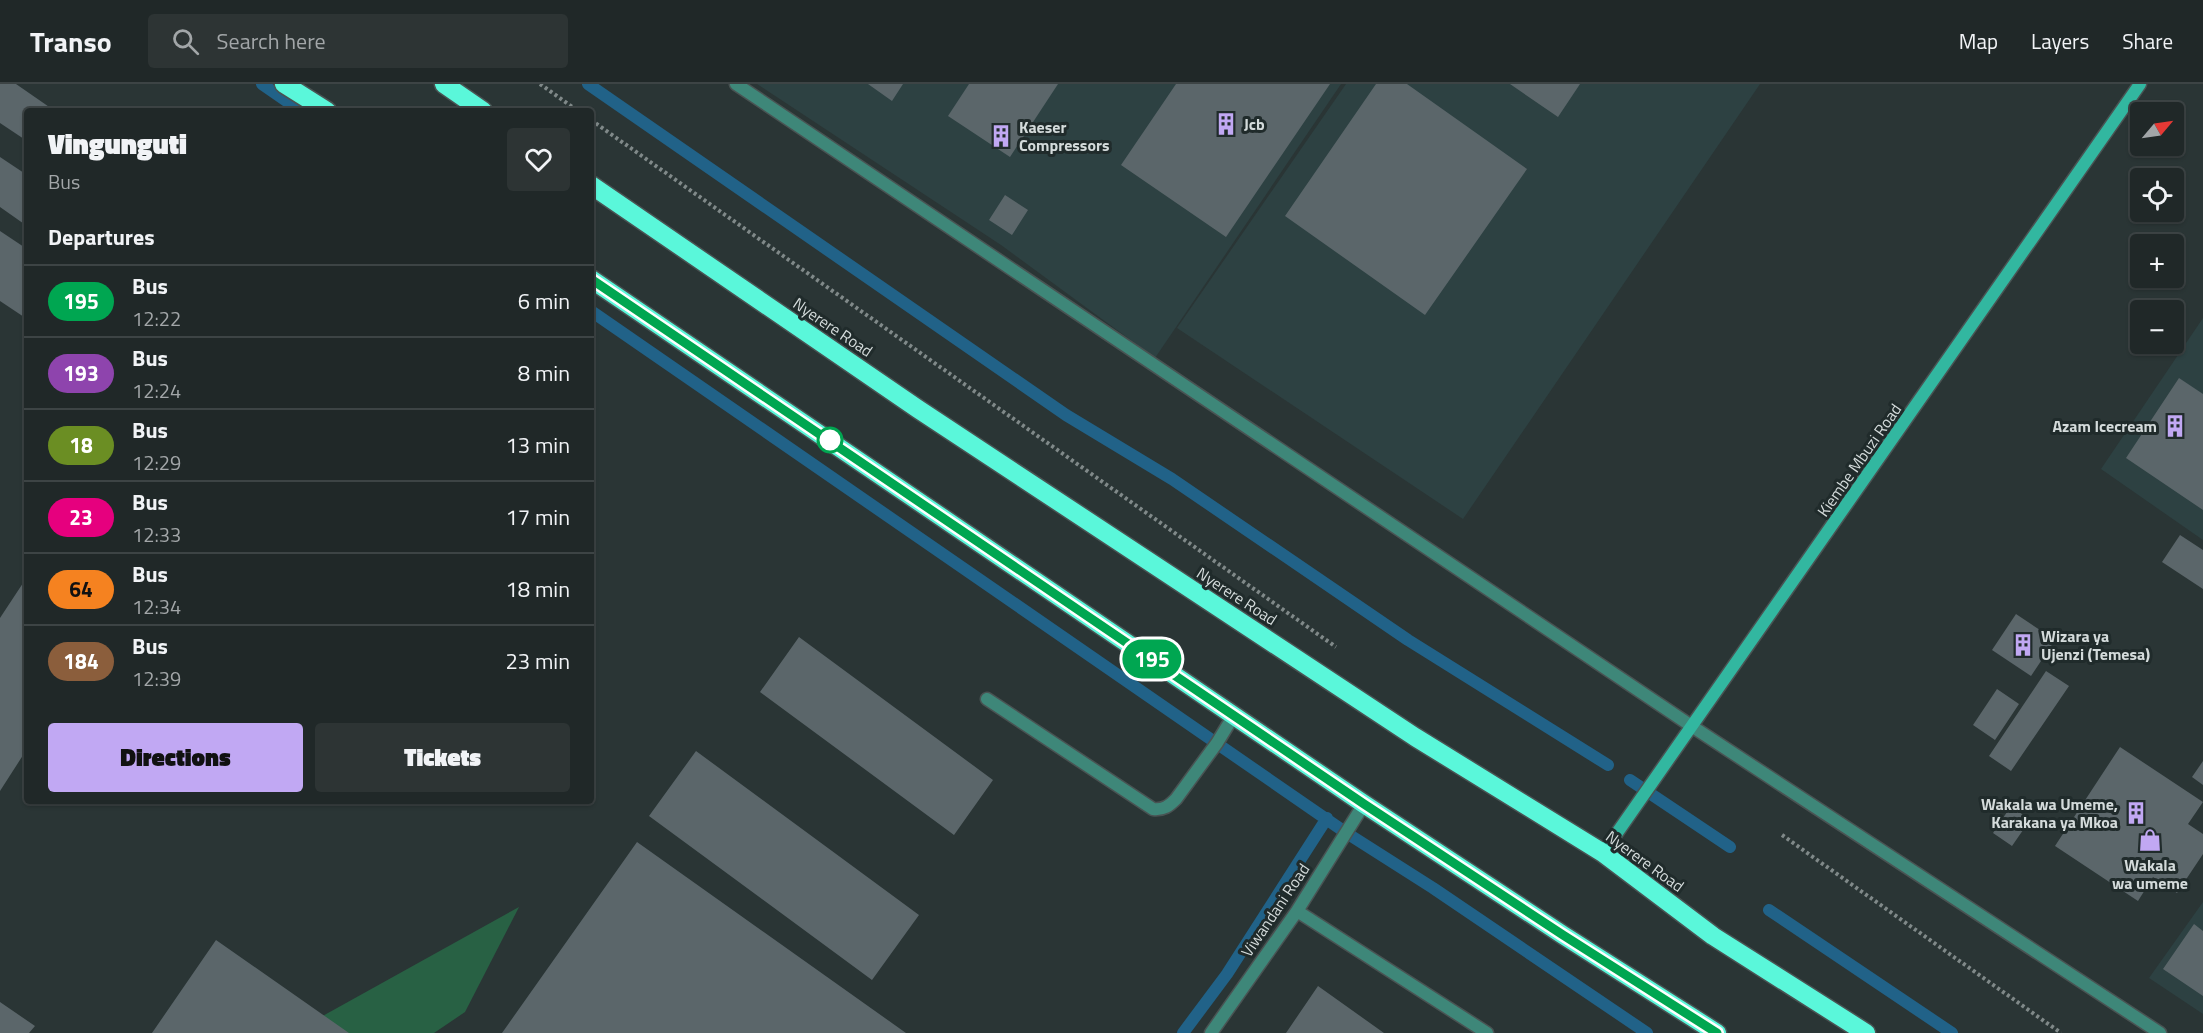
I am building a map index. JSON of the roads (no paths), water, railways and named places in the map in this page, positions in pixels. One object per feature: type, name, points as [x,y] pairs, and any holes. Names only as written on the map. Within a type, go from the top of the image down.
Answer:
[{"type":"highway","points":[[284,84],[322,108]]},
{"type":"highway","points":[[444,84],[479,108]]},
{"type":"highway","name":"Nyerere Road","points":[[594,187],[918,409],[1395,724],[1603,853],[1713,936],[1866,1033]]},
{"type":"highway","points":[[594,281],[1364,804],[1717,1033]]},
{"type":"main road","name":"Kiembe Mbuzi Road","points":[[1603,853],[2140,84]]},
{"type":"street","points":[[736,84],[1693,727],[2160,1033]]},
{"type":"street","points":[[987,699],[1153,809],[1169,806],[1176,799],[1217,743],[1234,715]]},
{"type":"street","name":"Viwandani Road","points":[[1211,1033],[1297,911],[1364,804]]},
{"type":"street","points":[[1297,911],[1487,1033]]},
{"type":"waterway","points":[[262,84],[297,108]]},
{"type":"waterway","points":[[588,84],[1066,415],[1172,479],[1408,640],[1608,765]]},
{"type":"waterway","points":[[594,313],[1345,832],[1433,888],[1647,1033]]},
{"type":"waterway","points":[[1630,780],[1730,847]]},
{"type":"waterway","points":[[1183,1033],[1227,974],[1327,818]]},
{"type":"waterway","points":[[1769,910],[1952,1033]]},
{"type":"place","name":"Jcb","points":[[1226,124]]},
{"type":"place","name":"Kaeser Compressors","points":[[1001,136]]},
{"type":"place","name":"Azam Icecream","points":[[2175,426]]},
{"type":"place","name":"Wizara ya Ujenzi (Temesa)","points":[[2023,645]]},
{"type":"place","name":"Wakala wa Umeme, Karakana ya Mkoa","points":[[2136,813]]},
{"type":"place","name":"Wakala wa umeme","points":[[2150,840]]}]
